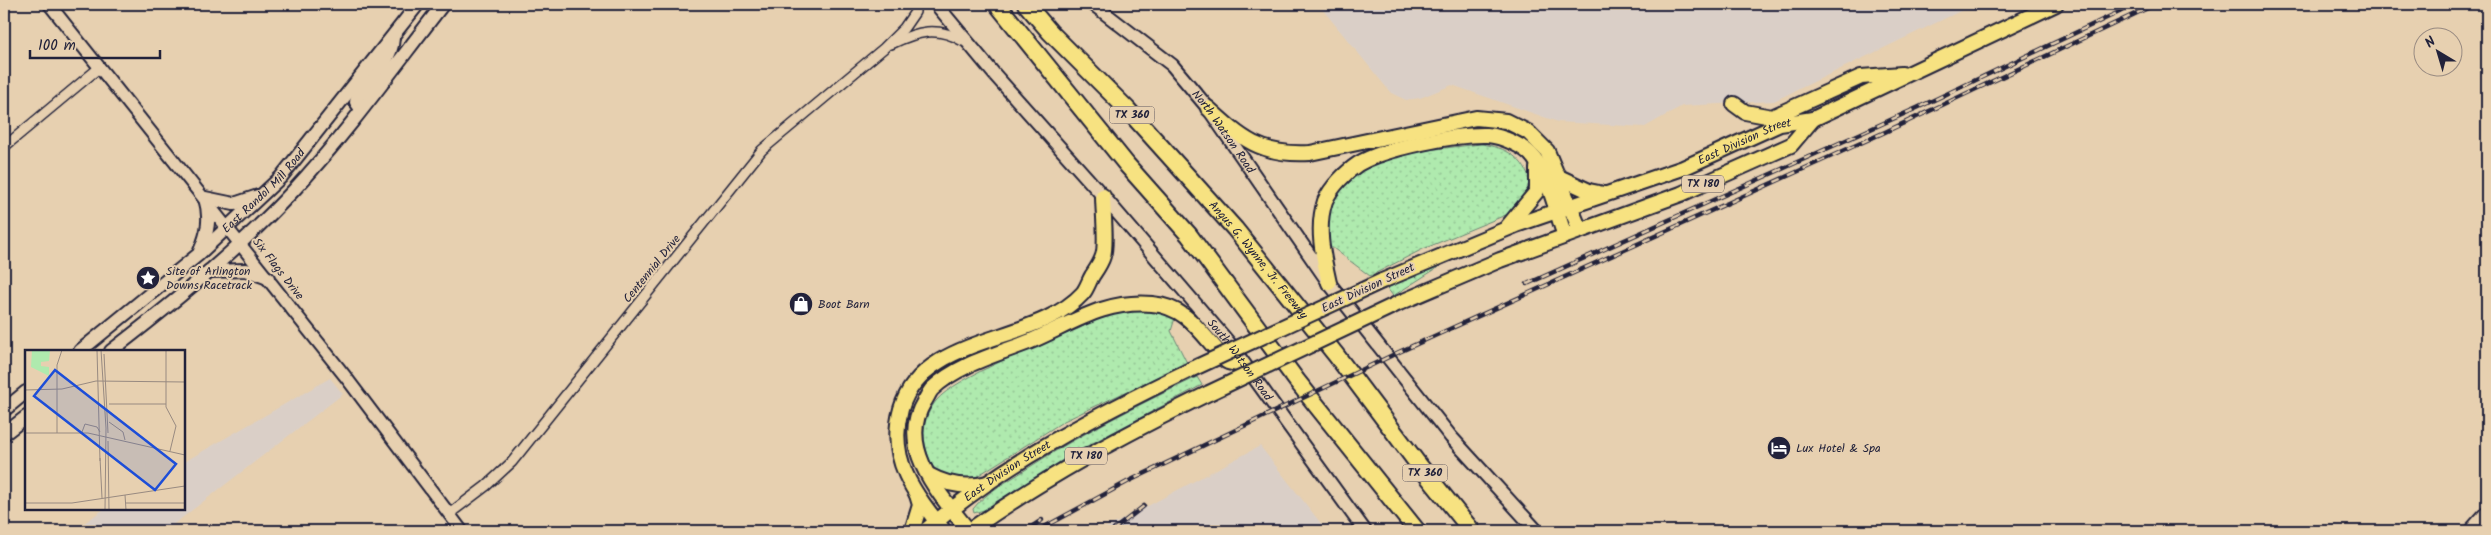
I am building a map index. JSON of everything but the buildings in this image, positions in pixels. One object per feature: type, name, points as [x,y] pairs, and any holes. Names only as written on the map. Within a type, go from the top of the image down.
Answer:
[{"type":"highway","name":"TX 360","points":[[997,4],[1127,165],[1189,235],[1297,381],[1417,531]]},
{"type":"highway","name":"Angus G. Wynne, Jr. Freeway","points":[[1026,4],[1050,32],[1127,109],[1235,229],[1336,355],[1418,464],[1472,531]]},
{"type":"main road","name":"East Randol Mill Road","points":[[81,350],[199,254],[264,193],[307,145],[418,4]]},
{"type":"main road","name":"East Randol Mill Road","points":[[112,350],[240,244],[317,164],[443,4]]},
{"type":"main road","points":[[936,4],[968,44],[1103,196],[1104,255],[1084,292],[1057,314],[975,344],[944,360],[918,378],[904,399],[896,428],[898,458],[917,494],[940,526]]},
{"type":"main road","name":"North Watson Road","points":[[1093,4],[1172,65],[1208,108],[1329,283]]},
{"type":"main road","name":"East Division Street","points":[[925,531],[940,526],[952,510],[1060,436],[1190,370],[1382,280],[1556,210],[1683,168],[1780,124],[1813,119],[2056,4]]},
{"type":"main road","points":[[361,109],[356,102],[358,96],[389,57],[393,48],[393,36]]},
{"type":"main road","points":[[1734,104],[1745,112],[1772,117],[1861,77],[1910,73]]},
{"type":"main road","points":[[1208,108],[1250,143],[1268,151],[1294,154],[1334,148],[1467,120],[1499,120],[1519,126],[1536,139],[1547,151],[1580,230]]},
{"type":"main road","name":"East Division Street","points":[[969,531],[1060,471],[1112,441],[1209,393],[1399,303],[1500,260],[1681,194],[1791,144],[1813,119]]},
{"type":"main road","points":[[1537,531],[1451,437],[1329,283],[1320,242],[1326,200],[1341,178],[1357,165],[1380,154],[1413,146],[1454,138],[1488,135],[1516,145],[1534,157],[1565,236]]},
{"type":"main road","points":[[1505,229],[1537,191],[1537,162]]},
{"type":"main road","points":[[1559,177],[1589,191],[1607,194]]},
{"type":"main road","points":[[199,254],[209,226],[209,211],[205,198],[234,204],[264,193]]},
{"type":"main road","name":"South Watson Road","points":[[1103,196],[1229,343],[1243,365],[1338,492],[1364,531]]},
{"type":"main road","points":[[208,271],[246,270],[268,278]]},
{"type":"main road","points":[[969,531],[952,510],[928,474],[917,448],[914,432],[917,413],[932,390],[978,362],[1033,340],[1076,319],[1119,304],[1154,304],[1167,306],[1188,317],[1227,361],[1243,365]]},
{"type":"main road","points":[[4,410],[25,393]]},
{"type":"main road","points":[[4,434],[25,418]]},
{"type":"main road","points":[[928,474],[942,481],[963,486],[989,483]]},
{"type":"main road","points":[[912,531],[920,505],[917,494]]},
{"type":"main road","points":[[2470,531],[2487,512]]},
{"type":"street","name":"Six Flags Drive","points":[[49,4],[345,376],[462,531]]},
{"type":"street","name":"Centennial Drive","points":[[448,514],[486,486],[512,462],[762,150],[884,48],[904,28],[915,12],[915,4]]},
{"type":"street","name":"Centennial Drive","points":[[884,48],[906,37],[932,31],[948,32],[968,44]]},
{"type":"street","points":[[4,147],[100,67]]},
{"type":"shaded area","points":[[1318,4],[1975,4],[1774,101],[1682,106],[1645,127],[1558,122],[1452,85],[1420,98],[1406,100],[1391,93]]},
{"type":"shaded area","points":[[330,378],[343,394],[165,531],[73,531],[103,510],[185,510],[185,461]]},
{"type":"shaded area","points":[[1260,446],[1327,531],[1101,531]]},
{"type":"green space","points":[[1481,144],[1499,148],[1513,155],[1524,167],[1528,175],[1531,184],[1528,185],[1527,192],[1523,195],[1524,198],[1513,212],[1423,249],[1370,276],[1333,248],[1326,248],[1327,217],[1336,193],[1352,175],[1374,163],[1399,155]]},
{"type":"green space","points":[[1444,260],[1445,263],[1393,296],[1387,288]]},
{"type":"green space","points":[[1139,310],[1166,314],[1175,318],[1171,331],[1187,363],[1064,421],[971,480],[970,478],[963,480],[961,477],[944,475],[936,470],[930,461],[926,448],[924,427],[928,413],[936,401],[946,392],[981,371],[1078,329],[1101,317],[1116,312]]},
{"type":"green space","points":[[1197,377],[1202,385],[1072,454],[987,509],[974,513],[973,509],[990,492],[1067,444],[1110,420]]},
{"type":"railway","points":[[1527,284],[1917,108],[2136,4]]},
{"type":"railway","points":[[1037,531],[1129,481],[1399,352],[1885,132],[2156,4]]},
{"type":"railway","points":[[1112,531],[1144,506]]},
{"type":"railway","points":[[1025,531],[1042,520]]},
{"type":"place","name":"Site of Arlington Downs Racetrack","points":[[148,278]]},
{"type":"place","name":"Boot Barn","points":[[801,304]]},
{"type":"place","name":"Lux Hotel & Spa","points":[[1779,448]]}]
